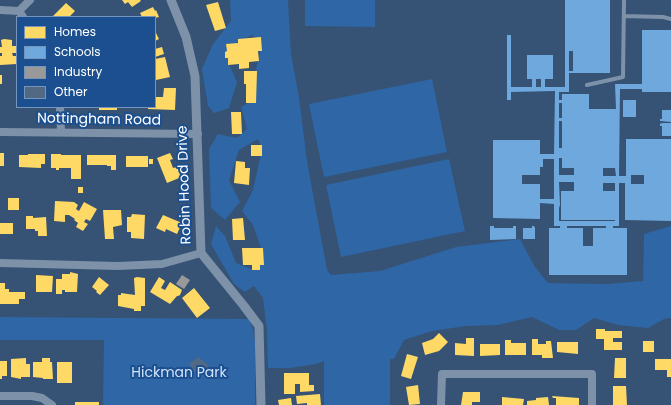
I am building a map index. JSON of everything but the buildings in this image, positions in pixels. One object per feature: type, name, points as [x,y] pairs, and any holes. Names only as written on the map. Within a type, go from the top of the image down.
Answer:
[{"type":"street","points":[[0,10],[21,14],[30,0]]},
{"type":"street","name":"Robin Hood Drive","points":[[171,0],[186,37],[195,76],[201,253],[259,326],[261,405]]},
{"type":"street","points":[[60,108],[62,132]]},
{"type":"street","name":"Nottingham Road","points":[[0,132],[198,134]]},
{"type":"street","points":[[0,263],[118,266],[162,264],[201,253]]},
{"type":"street","points":[[441,405],[442,374],[592,374],[592,405]]},
{"type":"street","points":[[0,396],[32,396],[42,398],[52,405]]},
{"type":"lane","points":[[587,86],[623,77],[624,0]]},
{"type":"lane","points":[[624,16],[663,17],[671,19]]},
{"type":"green space","points":[[230,0],[288,0],[291,54],[299,97],[307,161],[327,270],[331,275],[380,271],[456,247],[520,239],[535,267],[548,283],[607,284],[643,281],[644,234],[671,226],[671,318],[664,319],[648,328],[618,325],[594,318],[576,330],[559,330],[532,317],[498,325],[466,326],[432,331],[404,340],[394,359],[390,359],[390,405],[324,405],[324,361],[316,364],[290,368],[268,368],[267,330],[263,298],[254,286],[245,292],[234,284],[211,244],[216,226],[225,236],[236,263],[254,270],[264,257],[253,225],[242,211],[253,190],[262,149],[258,139],[239,150],[229,180],[240,202],[225,220],[211,208],[209,149],[218,134],[237,138],[247,129],[241,107],[255,99],[255,73],[262,43],[252,35],[234,44],[229,64],[237,82],[229,108],[214,113],[208,106],[202,69],[213,44],[231,21]]},
{"type":"green space","points":[[305,0],[375,0],[375,27],[305,26]]},
{"type":"green space","points":[[432,79],[447,152],[324,177],[309,104]]},
{"type":"green space","points":[[449,159],[465,231],[341,257],[326,185]]},
{"type":"green space","name":"Hickman Park","points":[[0,317],[249,319],[253,329],[255,341],[255,405],[103,405],[104,340],[0,340]]}]
